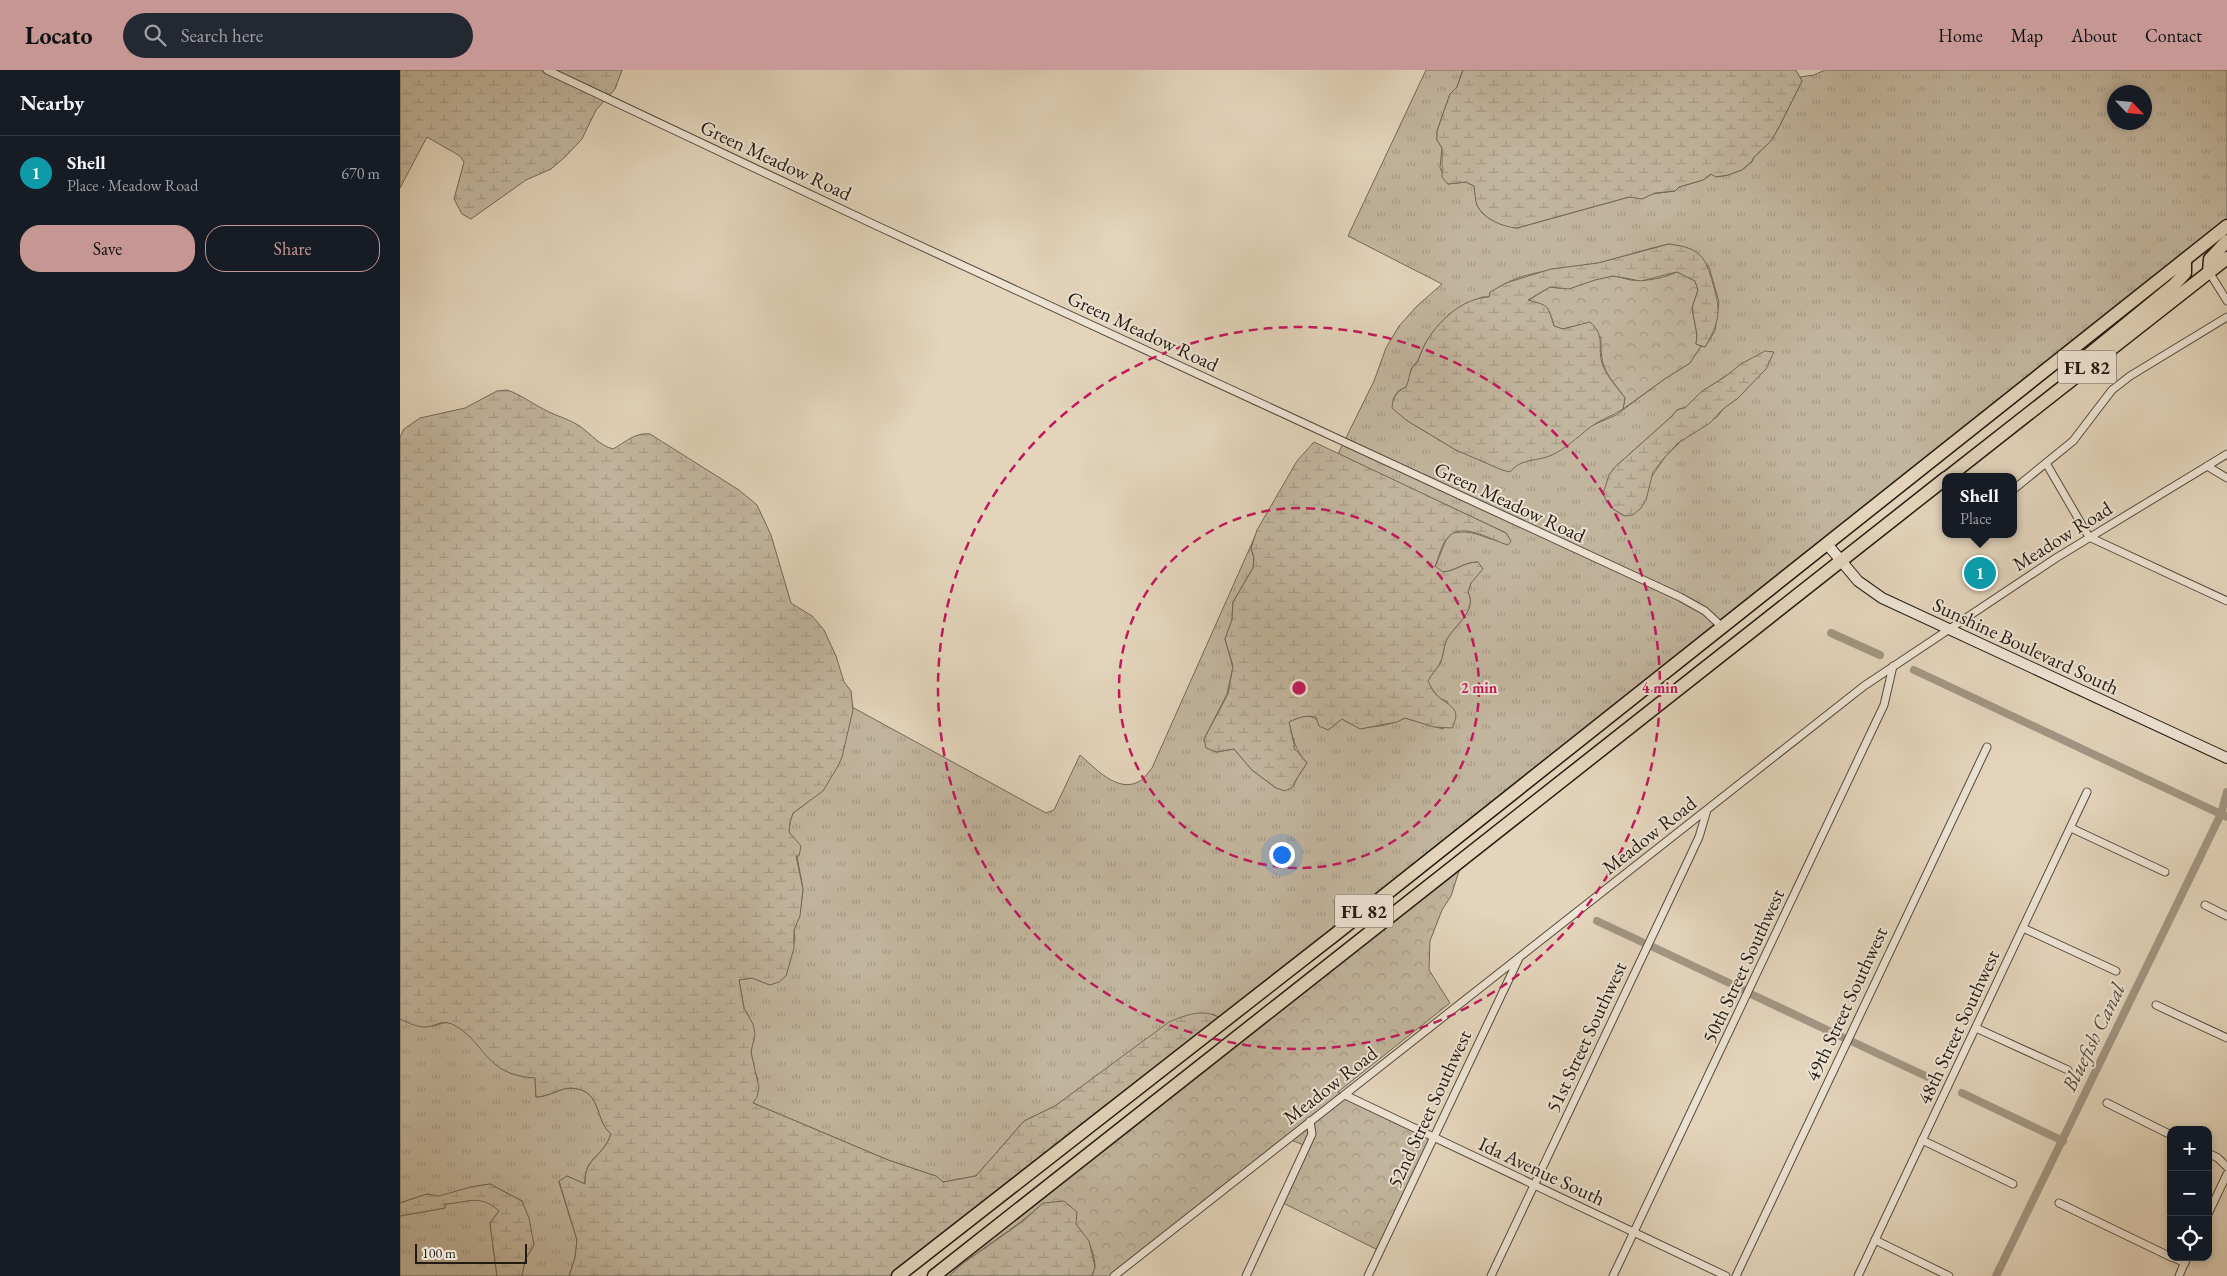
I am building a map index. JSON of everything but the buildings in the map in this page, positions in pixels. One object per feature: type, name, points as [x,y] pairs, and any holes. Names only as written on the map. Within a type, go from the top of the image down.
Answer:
[{"type":"highway","name":"FL 82","points":[[898,1276],[1337,933],[2227,226]]},
{"type":"highway","points":[[2209,272],[2210,259],[2227,241]]},
{"type":"highway","name":"FL 82","points":[[1952,473],[2227,258]]},
{"type":"highway","points":[[2074,377],[2087,356],[2174,285],[2185,273],[2185,260]]},
{"type":"highway","name":"FL 82","points":[[934,1276],[1942,481]]},
{"type":"highway","points":[[996,1199],[1010,1216]]},
{"type":"street","name":"Green Meadow Road","points":[[548,70],[873,224],[1680,597],[1705,611],[1722,626]]},
{"type":"street","points":[[2209,272],[2227,300]]},
{"type":"street","points":[[2017,487],[2073,441],[2112,390],[2130,376],[2227,317]]},
{"type":"street","name":"Meadow Road","points":[[1114,1276],[1864,686],[2089,537],[2227,454]]},
{"type":"street","points":[[2046,463],[2089,537],[2227,601]]},
{"type":"street","points":[[2207,466],[2227,478]]},
{"type":"street","name":"Sunshine Boulevard South","points":[[1827,544],[1858,582],[1873,593],[2227,758]]},
{"type":"street","name":"50th Street Southwest","points":[[1613,1276],[1884,705],[1894,666]]},
{"type":"street","name":"49th Street Southwest","points":[[1736,1276],[1986,747]]},
{"type":"street","name":"48th Street Southwest","points":[[1858,1276],[2087,792]]},
{"type":"street","name":"51st Street Southwest","points":[[1491,1276],[1699,837],[1707,810]]},
{"type":"street","points":[[2071,828],[2165,872]]},
{"type":"street","points":[[2205,905],[2227,916]]},
{"type":"street","points":[[2023,928],[2116,971]]},
{"type":"street","name":"52nd Street Southwest","points":[[1368,1276],[1520,957]]},
{"type":"street","points":[[2156,1005],[2227,1038]]},
{"type":"street","points":[[1976,1028],[2068,1070]]},
{"type":"street","name":"Ida Avenue South","points":[[1345,1095],[1726,1276]]},
{"type":"street","points":[[2107,1103],[2167,1133]]},
{"type":"street","points":[[1246,1276],[1312,1134],[1310,1121]]},
{"type":"street","points":[[1922,1140],[2013,1184]]},
{"type":"street","points":[[2212,1155],[2227,1167]]},
{"type":"street","points":[[2212,1206],[2227,1174]]},
{"type":"street","points":[[2059,1204],[2167,1255]]},
{"type":"street","points":[[1875,1240],[1949,1276]]},
{"type":"street","points":[[2178,1276],[2186,1261]]},
{"type":"green space","points":[[400,70],[622,70],[615,89],[596,110],[582,139],[565,157],[551,169],[526,180],[471,219],[462,214],[454,199],[464,162],[460,156],[427,137],[400,188]]},
{"type":"green space","points":[[1426,70],[1463,70],[1457,87],[1450,94],[1437,131],[1437,140],[1442,148],[1440,168],[1448,184],[1466,182],[1474,186],[1477,205],[1482,213],[1490,219],[1517,228],[1629,197],[1675,191],[1679,187],[1703,180],[1712,174],[1716,177],[1742,170],[1771,141],[1802,81],[1800,77],[1814,75],[1825,70],[2227,70],[2227,221],[1220,1018],[1213,1014],[1117,1061],[1055,1106],[1024,1121],[976,1176],[943,1182],[936,1176],[888,1160],[753,1103],[758,1079],[754,1071],[751,1052],[752,1023],[744,1008],[739,980],[752,978],[770,985],[786,975],[795,939],[794,930],[801,907],[803,889],[794,840],[789,832],[790,822],[793,813],[808,802],[838,766],[852,707],[1046,813],[1054,810],[1080,755],[1099,772],[1114,781],[1122,784],[1138,782],[1152,768],[1256,534],[1251,548],[1254,558],[1253,568],[1233,602],[1232,620],[1225,639],[1233,667],[1227,694],[1204,739],[1216,752],[1234,749],[1252,770],[1276,788],[1293,787],[1307,763],[1297,749],[1289,722],[1296,719],[1306,716],[1315,718],[1328,730],[1342,719],[1357,726],[1373,727],[1390,724],[1405,718],[1443,729],[1448,702],[1439,698],[1427,682],[1441,662],[1447,639],[1468,611],[1470,599],[1468,592],[1478,562],[1468,563],[1443,572],[1435,567],[1446,540],[1452,533],[1462,532],[1495,540],[1510,540],[1506,533],[1338,454],[1374,381],[1386,348],[1399,326],[1417,306],[1442,284],[1348,236]],"holes":[[[1669,244],[1688,248],[1709,267],[1719,302],[1715,331],[1705,347],[1701,346],[1690,363],[1666,378],[1616,415],[1591,426],[1553,454],[1518,464],[1510,471],[1456,450],[1406,420],[1393,399],[1398,391],[1406,387],[1411,369],[1417,362],[1425,344],[1435,329],[1449,314],[1482,297],[1489,297],[1499,288],[1525,276],[1599,263]],[[1749,361],[1751,384],[1738,398],[1723,409],[1717,417],[1685,437],[1665,457],[1625,516],[1613,509],[1609,475],[1615,467],[1677,410],[1686,407],[1701,392]]]},
{"type":"green space","points":[[1463,70],[1796,70],[1802,81],[1771,141],[1742,170],[1716,177],[1711,174],[1703,180],[1679,187],[1675,191],[1655,193],[1642,199],[1629,197],[1517,228],[1500,224],[1484,214],[1477,205],[1474,186],[1466,182],[1448,184],[1442,177],[1442,148],[1437,140],[1437,131],[1450,94],[1457,87]]},
{"type":"green space","points":[[1669,244],[1686,247],[1696,252],[1709,270],[1718,303],[1718,311],[1715,327],[1705,347],[1696,344],[1697,335],[1692,308],[1698,290],[1695,281],[1677,272],[1641,281],[1613,276],[1569,289],[1550,287],[1528,300],[1540,303],[1548,309],[1554,326],[1563,329],[1590,322],[1595,327],[1600,338],[1600,354],[1603,366],[1625,398],[1623,409],[1593,425],[1557,452],[1519,464],[1510,472],[1502,470],[1456,450],[1406,420],[1392,408],[1394,398],[1397,393],[1406,387],[1412,368],[1430,336],[1443,320],[1460,307],[1479,298],[1489,297],[1490,292],[1506,283],[1551,269],[1598,263]]},
{"type":"green space","points":[[1677,272],[1695,281],[1698,290],[1692,308],[1697,335],[1696,344],[1701,346],[1690,363],[1623,409],[1625,398],[1603,364],[1601,337],[1571,327],[1563,329],[1554,326],[1546,307],[1527,301],[1550,287],[1568,288],[1612,276],[1631,280],[1648,280]]},
{"type":"green space","points":[[1765,351],[1774,352],[1766,369],[1710,423],[1678,443],[1653,472],[1646,500],[1641,508],[1633,515],[1625,516],[1613,509],[1603,494],[1609,475],[1615,467],[1677,410],[1686,407],[1701,392],[1741,364]]},
{"type":"green space","points":[[507,390],[549,412],[569,420],[613,449],[635,436],[650,434],[739,490],[757,505],[771,535],[791,603],[812,616],[824,630],[836,656],[844,682],[851,691],[853,710],[842,757],[838,766],[823,791],[793,813],[790,822],[789,832],[801,846],[799,856],[796,856],[803,889],[800,916],[794,930],[794,948],[786,976],[779,982],[770,985],[752,978],[739,980],[744,1008],[753,1024],[755,1034],[751,1052],[759,1088],[753,1103],[888,1160],[936,1176],[943,1182],[976,1176],[1024,1121],[1055,1106],[1169,1022],[1188,1015],[1201,1013],[1207,1013],[1220,1018],[891,1276],[569,1276],[575,1258],[577,1240],[559,1181],[567,1176],[585,1184],[588,1168],[608,1142],[611,1134],[602,1121],[593,1099],[581,1090],[570,1088],[536,1097],[535,1078],[518,1076],[505,1071],[487,1057],[463,1031],[452,1024],[445,1022],[422,1027],[400,1019],[400,437],[404,429],[420,418],[465,408],[497,391]]},
{"type":"green space","points":[[1314,442],[1506,533],[1511,541],[1508,545],[1476,533],[1459,531],[1452,534],[1446,540],[1435,566],[1443,572],[1468,563],[1478,562],[1483,569],[1471,583],[1468,592],[1470,605],[1468,611],[1447,639],[1441,662],[1428,681],[1436,694],[1452,707],[1456,713],[1452,728],[1434,727],[1405,718],[1397,722],[1360,729],[1342,719],[1328,730],[1319,726],[1316,717],[1306,716],[1296,719],[1289,722],[1295,749],[1307,763],[1293,787],[1285,791],[1276,788],[1252,770],[1234,749],[1216,752],[1206,748],[1204,739],[1228,694],[1233,666],[1225,639],[1232,620],[1233,602],[1253,568],[1254,558],[1251,548],[1257,530],[1297,461]]},
{"type":"green space","points":[[1461,865],[1451,896],[1442,910],[1430,941],[1429,970],[1450,1003],[1338,1092],[1433,1140],[1380,1251],[1281,1202],[1306,1146],[1286,1138],[1114,1276],[1092,1276],[1095,1265],[1093,1254],[1084,1235],[1069,1221],[1043,1203],[949,1276],[941,1276]]},
{"type":"green space","points":[[400,1019],[426,1026],[453,1024],[464,1031],[496,1064],[519,1075],[535,1077],[536,1097],[570,1088],[581,1090],[593,1099],[602,1121],[611,1134],[603,1148],[590,1162],[585,1175],[585,1184],[567,1176],[559,1182],[577,1240],[575,1258],[569,1276],[522,1276],[525,1260],[534,1245],[522,1201],[490,1184],[471,1187],[439,1197],[427,1194],[400,1203]]},
{"type":"green space","points":[[490,1184],[522,1201],[529,1218],[534,1245],[525,1260],[522,1276],[497,1276],[490,1223],[499,1211],[492,1205],[473,1200],[445,1204],[445,1208],[400,1216],[400,1203],[427,1194],[439,1196]]},
{"type":"green space","points":[[479,1199],[492,1204],[499,1211],[490,1223],[497,1276],[400,1276],[400,1216],[445,1208],[445,1204]]},
{"type":"green space","points":[[1064,1201],[1077,1212],[1076,1224],[1089,1241],[1095,1267],[1092,1276],[949,1276],[962,1264],[1022,1222],[1043,1203]]},
{"type":"waterway","points":[[1831,633],[1880,655]]},
{"type":"waterway","points":[[1914,670],[2227,817]]},
{"type":"waterway","name":"Bluefish Canal","points":[[1996,1276],[2221,814],[2227,792]]},
{"type":"waterway","points":[[1597,921],[1642,942]]},
{"type":"waterway","points":[[1653,947],[1742,989]]},
{"type":"waterway","points":[[1753,995],[1842,1037]]},
{"type":"waterway","points":[[1853,1042],[1932,1079]]},
{"type":"waterway","points":[[1962,1093],[2063,1141]]},
{"type":"place","name":"Shell","points":[[1980,573]]}]
